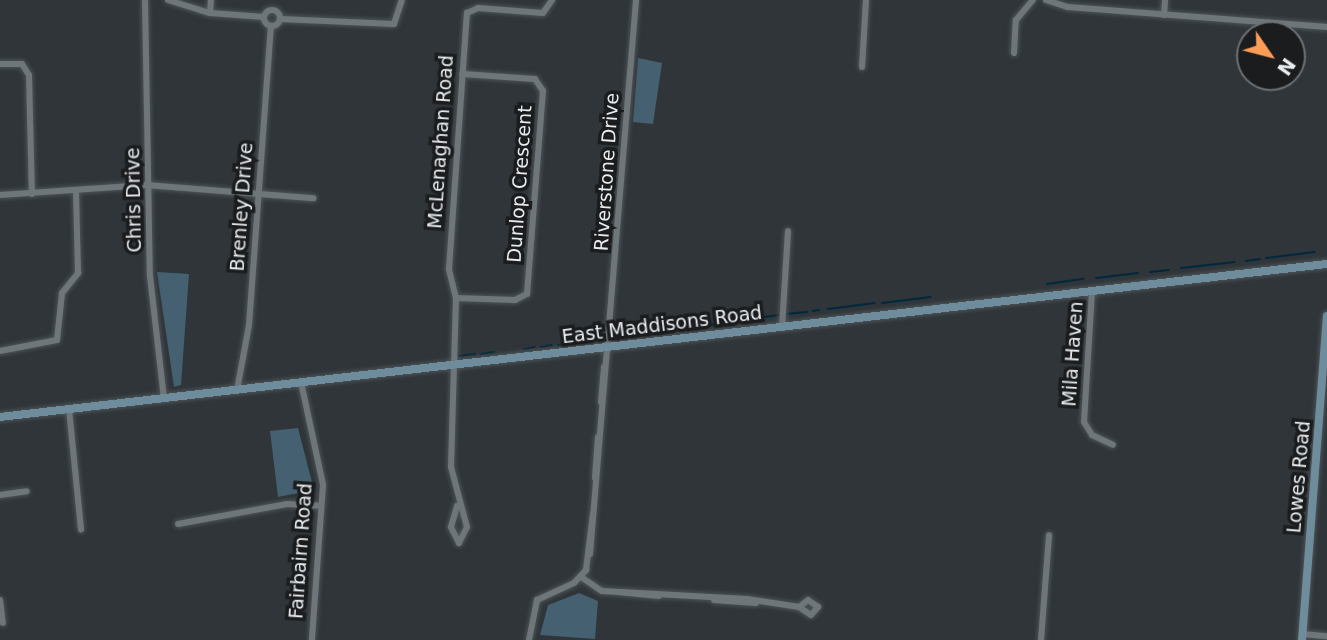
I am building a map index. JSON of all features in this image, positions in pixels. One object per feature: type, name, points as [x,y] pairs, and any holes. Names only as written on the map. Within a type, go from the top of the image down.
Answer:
[{"type":"street","name":"Chris Drive","points":[[145,0],[152,186],[150,276],[164,398]]},
{"type":"street","points":[[168,0],[210,13],[264,18],[271,26],[280,19],[394,24],[402,0]]},
{"type":"street","points":[[210,13],[211,0]]},
{"type":"street","points":[[264,18],[272,10],[273,0]]},
{"type":"street","name":"McLenaghan Road","points":[[457,506],[450,365],[456,298],[449,269],[469,10],[543,13],[552,0]]},
{"type":"street","name":"Riverstone Drive","points":[[581,577],[590,554],[636,0]]},
{"type":"street","points":[[862,67],[866,0]]},
{"type":"street","points":[[1014,53],[1016,20],[1033,0]]},
{"type":"street","points":[[1046,0],[1164,15],[1327,27]]},
{"type":"street","points":[[1164,15],[1165,0]]},
{"type":"street","points":[[272,10],[280,19]]},
{"type":"street","name":"Brenley Drive","points":[[237,390],[259,194],[271,26]]},
{"type":"street","points":[[0,64],[28,70],[32,194]]},
{"type":"street","name":"Dunlop Crescent","points":[[456,298],[515,300],[527,294],[543,91],[536,80],[462,74]]},
{"type":"street","points":[[0,195],[152,186],[313,198]]},
{"type":"street","points":[[0,351],[57,341],[62,293],[78,273],[76,192]]},
{"type":"street","points":[[782,327],[788,231]]},
{"type":"street","name":"East Maddisons Road","points":[[0,417],[1327,264]]},
{"type":"street","name":"Mila Haven","points":[[1092,290],[1084,422],[1092,435],[1113,445]]},
{"type":"street","name":"Lowes Road","points":[[1302,637],[1327,316]]},
{"type":"street","name":"Fairbairn Road","points":[[301,382],[309,444],[322,480],[312,640]]},
{"type":"street","points":[[69,409],[81,529]]},
{"type":"street","points":[[0,495],[27,491]]},
{"type":"street","points":[[178,524],[287,504],[321,506]]},
{"type":"street","points":[[457,506],[467,522],[459,543],[451,527],[457,506]]},
{"type":"street","points":[[1041,640],[1049,535]]},
{"type":"street","points":[[529,640],[537,600],[581,577],[595,589],[799,607]]},
{"type":"street","points":[[0,600],[3,624]]},
{"type":"street","points":[[1302,637],[1327,636]]},
{"type":"shaded area","points":[[638,58],[662,63],[653,124],[633,122]]},
{"type":"shaded area","points":[[157,272],[189,274],[181,385],[174,387]]},
{"type":"shaded area","points":[[298,428],[314,490],[278,497],[270,431]]},
{"type":"shaded area","points":[[579,593],[598,601],[595,639],[540,635],[548,605]]},
{"type":"waterway","points":[[1266,258],[1315,252]]},
{"type":"waterway","points":[[1246,261],[1260,259]]},
{"type":"waterway","points":[[1181,268],[1235,262]]},
{"type":"waterway","points":[[1150,272],[1169,270]]},
{"type":"waterway","points":[[1096,278],[1138,273]]},
{"type":"waterway","points":[[1047,284],[1084,279]]},
{"type":"waterway","points":[[882,303],[931,297]]},
{"type":"waterway","points":[[828,309],[875,303]]},
{"type":"waterway","points":[[813,311],[819,310]]},
{"type":"waterway","points":[[785,314],[807,312]]},
{"type":"waterway","points":[[732,321],[779,315]]},
{"type":"waterway","points":[[711,325],[727,321]]},
{"type":"waterway","points":[[580,342],[595,340]]},
{"type":"waterway","points":[[558,345],[570,343]]},
{"type":"waterway","points":[[541,347],[552,345]]},
{"type":"waterway","points":[[524,349],[535,347]]},
{"type":"waterway","points":[[481,354],[494,352]]},
{"type":"waterway","points":[[459,356],[475,354]]}]
